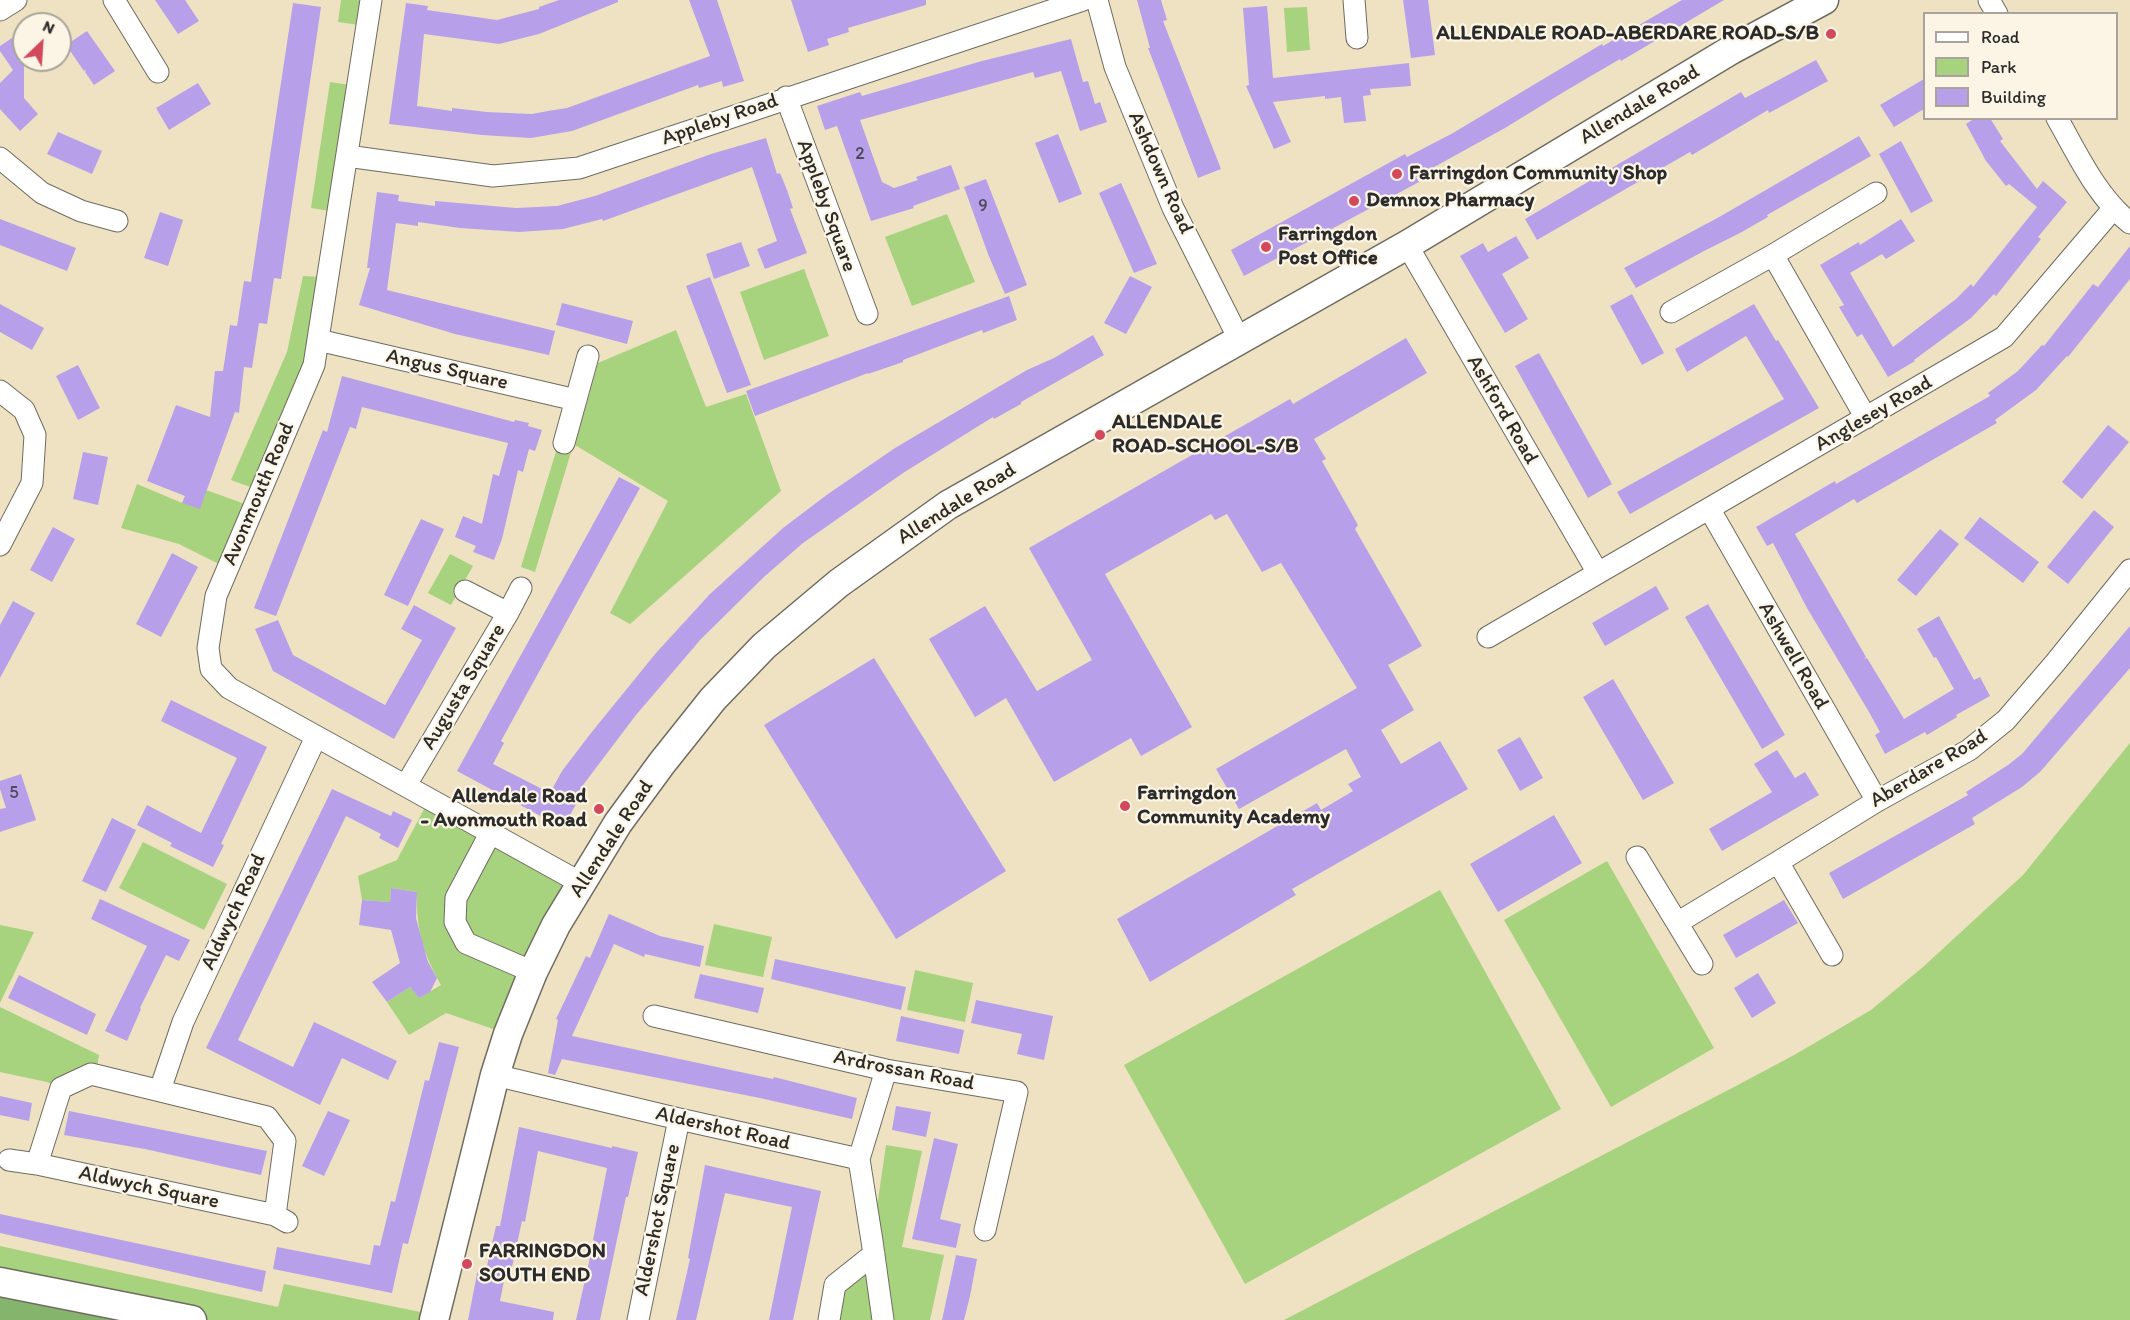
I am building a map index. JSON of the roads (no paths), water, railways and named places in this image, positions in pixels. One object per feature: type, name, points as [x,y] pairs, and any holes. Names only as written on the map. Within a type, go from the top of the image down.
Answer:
[{"type":"street","points":[[0,10],[16,0]]},
{"type":"street","points":[[114,0],[158,72]]},
{"type":"street","name":"Avonmouth Road","points":[[371,0],[314,365],[216,596],[208,648],[211,669],[229,688],[581,883]]},
{"type":"street","name":"Appleby Road","points":[[347,156],[493,176],[579,168],[786,97],[1083,0]]},
{"type":"street","name":"Ashdown Road","points":[[1096,0],[1115,67],[1173,208],[1239,339]]},
{"type":"street","points":[[1354,0],[1357,38]]},
{"type":"street","name":"Allendale Road","points":[[434,1320],[495,1075],[508,1034],[533,972],[556,925],[618,823],[712,699],[764,646],[839,583],[948,505],[1407,245],[1731,50],[1824,0]]},
{"type":"street","name":"Appleby Square","points":[[786,97],[867,314]]},
{"type":"street","points":[[2058,120],[2113,209],[2130,223]]},
{"type":"street","points":[[0,158],[42,193],[81,211],[117,221]]},
{"type":"street","points":[[1671,312],[1773,255],[1876,193]]},
{"type":"street","name":"Anglesey Road","points":[[1488,637],[2004,337],[2113,209]]},
{"type":"street","name":"Ashford Road","points":[[1407,245],[1598,573]]},
{"type":"street","points":[[1773,255],[1866,418]]},
{"type":"street","name":"Angus Square","points":[[318,340],[576,400]]},
{"type":"street","points":[[564,443],[588,356]]},
{"type":"street","points":[[0,391],[24,410],[35,435],[32,483],[0,545]]},
{"type":"street","name":"Ashwell Road","points":[[1710,510],[1877,801]]},
{"type":"street","name":"Aberdare Road","points":[[1677,922],[1877,801],[1969,750],[2006,720],[2130,570]]},
{"type":"street","name":"Augusta Square","points":[[406,785],[521,588]]},
{"type":"street","points":[[465,591],[508,613]]},
{"type":"street","name":"Aldwych Road","points":[[160,1090],[183,1022],[316,737]]},
{"type":"street","points":[[491,832],[456,898],[455,922],[466,943],[533,972]]},
{"type":"street","points":[[1637,857],[1701,964]]},
{"type":"street","points":[[1778,862],[1832,955]]},
{"type":"street","name":"Ardrossan Road","points":[[654,1016],[886,1070],[1017,1092],[985,1230]]},
{"type":"street","points":[[883,1320],[858,1159],[886,1070]]},
{"type":"street","points":[[37,1164],[61,1088],[91,1074],[160,1090]]},
{"type":"street","name":"Aldershot Road","points":[[495,1075],[858,1159]]},
{"type":"street","name":"Aldwych Square","points":[[9,1160],[37,1164],[281,1219],[285,1141],[267,1117],[160,1090]]},
{"type":"street","name":"Aldershot Square","points":[[638,1320],[679,1119]]},
{"type":"street","points":[[829,1320],[835,1286],[874,1254]]},
{"type":"street","points":[[0,1282],[192,1320]]},
{"type":"place","name":"ALLENDALE ROAD-ABERDARE ROAD-S/B","points":[[1831,34]]},
{"type":"place","name":"Farringdon Community Shop","points":[[1397,174]]},
{"type":"place","name":"Demnox Pharmacy","points":[[1354,201]]},
{"type":"place","name":"Farringdon Post Office","points":[[1266,247]]},
{"type":"place","name":"ALLENDALE ROAD-SCHOOL-S/B","points":[[1100,435]]},
{"type":"place","name":"Farringdon Community Academy","points":[[1125,806]]},
{"type":"place","name":"Allendale Road - Avonmouth Road","points":[[599,809]]},
{"type":"place","name":"FARRINGDON SOUTH END","points":[[467,1264]]}]
